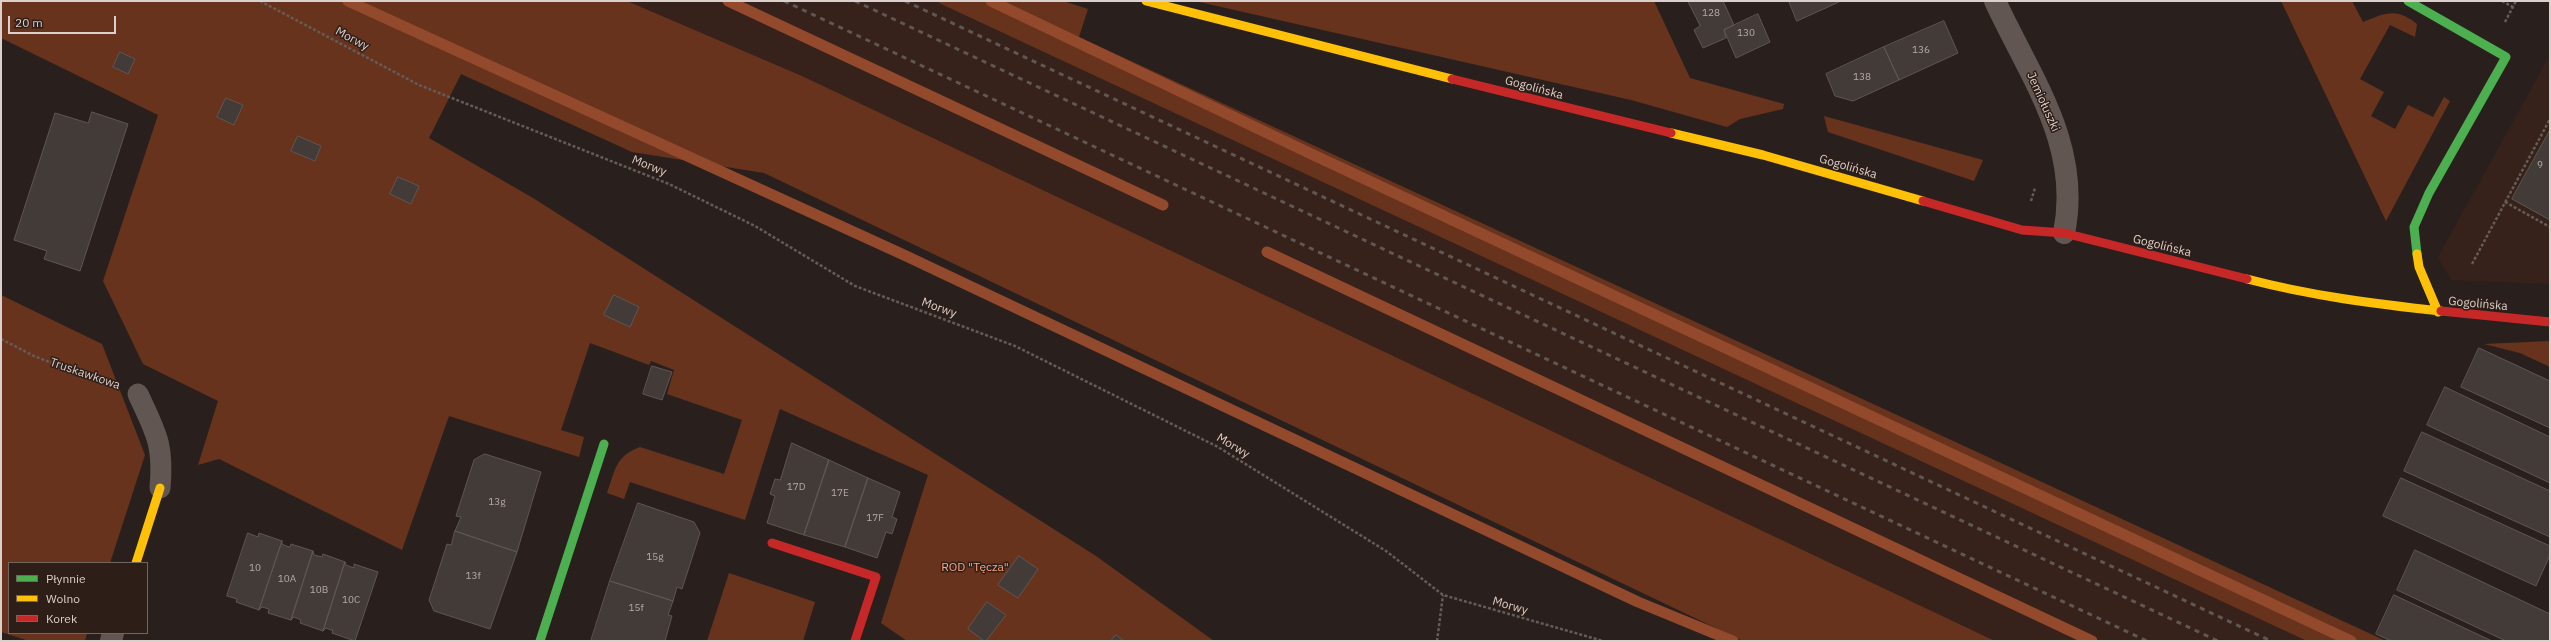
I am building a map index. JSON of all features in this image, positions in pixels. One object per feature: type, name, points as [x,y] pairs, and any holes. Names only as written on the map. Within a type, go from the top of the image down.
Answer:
[{"type":"street","name":"Gogolińska","points":[[1146,1],[1576,111],[1763,155],[2022,230],[2064,234],[2293,291],[2349,301],[2438,312],[2550,322]]},
{"type":"street","name":"Jemiołuszki","points":[[1995,1],[2043,94],[2054,119],[2062,148],[2069,196],[2064,234]]},
{"type":"street","points":[[2408,1],[2506,57],[2429,193],[2414,227],[2420,267],[2438,312]]},
{"type":"street","points":[[540,641],[604,444]]},
{"type":"street","points":[[136,562],[160,488]]},
{"type":"street","points":[[772,543],[876,577],[856,641]]},
{"type":"lane","points":[[138,394],[160,443],[163,463],[160,488]]},
{"type":"path","name":"Morwy","points":[[260,1],[419,85],[668,184],[755,226],[855,286],[1016,346],[1218,446],[1386,551],[1443,595],[1603,641]]},
{"type":"path","points":[[2502,1],[2513,7],[2516,1]]},
{"type":"path","points":[[2472,264],[2550,119]]},
{"type":"path","points":[[2505,202],[2550,226]]},
{"type":"path","name":"Truskawkowa","points":[[1,339],[34,356],[80,374],[105,379],[138,394]]},
{"type":"path","points":[[1437,641],[1443,595]]},
{"type":"shaded area","points":[[627,1],[1063,1],[1088,9],[1079,37],[2386,641],[1995,641],[802,76]]},
{"type":"shaded area","points":[[2550,55],[2550,284],[2451,280],[2438,257]]},
{"type":"green space","name":"ROD \"Tęcza\"","points":[[1,1],[627,1],[802,76],[1995,641],[1743,641],[764,173],[632,152],[461,74],[429,138],[533,198],[1096,556],[1214,641],[907,641],[881,623],[928,475],[780,409],[745,520],[630,482],[624,499],[607,493],[617,465],[625,455],[640,447],[724,474],[742,420],[667,394],[674,370],[651,361],[649,365],[590,343],[561,430],[584,437],[579,457],[449,416],[402,550],[219,459],[198,465],[218,401],[143,364],[103,281],[158,115],[1,38]]},
{"type":"green space","points":[[940,1],[1063,1],[1088,9],[1079,37],[2386,641],[2307,641],[939,3]]},
{"type":"green space","points":[[1195,1],[1654,1],[1690,78],[1784,104],[1783,109],[1740,119],[1727,127],[1631,100]]},
{"type":"green space","points":[[2281,1],[2352,1],[2363,22],[2390,13],[2403,15],[2417,24],[2415,37],[2390,25],[2360,79],[2384,92],[2371,116],[2395,129],[2408,105],[2433,117],[2444,97],[2450,101],[2386,221]]},
{"type":"green space","points":[[1824,116],[1983,160],[1974,181],[1828,132]]},
{"type":"green space","points":[[1,295],[102,344],[145,455],[110,562],[8,562],[8,634],[87,634],[85,641],[29,641],[1,632]]},
{"type":"green space","points":[[2550,341],[2550,367],[2520,353],[2484,344]]},
{"type":"green space","points":[[729,573],[815,602],[803,641],[707,641]]},
{"type":"building","points":[[1688,1],[1723,1],[1734,25],[1724,30],[1726,38],[1703,48],[1694,30],[1700,26]]},
{"type":"building","points":[[1789,1],[1841,1],[1797,21]]},
{"type":"building","points":[[1758,14],[1770,42],[1736,58],[1724,30]]},
{"type":"building","points":[[1944,21],[1958,53],[1899,80],[1884,47]]},
{"type":"building","points":[[1884,47],[1899,80],[1853,101],[1835,96],[1826,74]]},
{"type":"building","points":[[120,52],[135,59],[128,74],[113,67]]},
{"type":"building","points":[[226,98],[243,105],[234,125],[217,117]]},
{"type":"building","points":[[92,112],[128,124],[80,271],[44,259],[47,251],[14,240],[55,113],[88,123]]},
{"type":"building","points":[[2550,130],[2550,220],[2512,199]]},
{"type":"building","points":[[298,136],[321,146],[315,161],[291,151]]},
{"type":"building","points":[[398,177],[419,186],[411,204],[390,194]]},
{"type":"building","points":[[614,295],[639,307],[630,327],[604,315]]},
{"type":"building","points":[[2479,348],[2550,381],[2550,428],[2461,387]]},
{"type":"building","points":[[652,366],[672,372],[662,400],[643,394]]},
{"type":"building","points":[[2445,387],[2550,437],[2550,483],[2427,425]]},
{"type":"building","points":[[2422,432],[2550,491],[2550,537],[2404,471]]},
{"type":"building","points":[[792,443],[829,460],[804,535],[767,523],[775,496],[770,494],[775,479],[780,480]]},
{"type":"building","points":[[485,454],[541,472],[517,552],[455,531],[461,517],[456,516],[474,460]]},
{"type":"building","points":[[829,460],[868,478],[845,547],[804,535]]},
{"type":"building","points":[[868,478],[900,492],[892,517],[897,519],[892,534],[886,532],[877,558],[845,547]]},
{"type":"building","points":[[2401,478],[2550,546],[2550,555],[2536,586],[2383,516]]},
{"type":"building","points":[[638,503],[694,522],[700,533],[682,589],[677,587],[673,601],[610,581]]},
{"type":"building","points":[[455,531],[517,552],[490,629],[434,611],[429,600],[447,544],[451,545]]},
{"type":"building","points":[[248,533],[258,537],[259,533],[282,541],[259,610],[236,602],[237,599],[227,596]]},
{"type":"building","points":[[282,541],[282,544],[286,546],[290,547],[291,544],[313,551],[291,620],[268,613],[269,609],[262,607],[259,610]]},
{"type":"building","points":[[2415,550],[2550,614],[2550,641],[2506,641],[2397,590]]},
{"type":"building","points":[[313,551],[314,555],[322,557],[323,554],[345,562],[323,631],[300,623],[301,620],[294,617],[291,620]]},
{"type":"building","points":[[1019,556],[1038,569],[1018,598],[998,585]]},
{"type":"building","points":[[345,562],[346,565],[354,568],[354,564],[378,572],[355,641],[332,633],[333,630],[326,628],[323,631]]},
{"type":"building","points":[[610,581],[673,601],[668,615],[672,616],[665,641],[591,641]]},
{"type":"building","points":[[2394,595],[2492,641],[2391,641],[2376,634]]},
{"type":"building","points":[[987,602],[1006,615],[986,641],[984,641],[968,629]]},
{"type":"building","points":[[1116,635],[1124,641],[1111,641]]},
{"type":"waterway","points":[[348,1],[904,255],[1638,602],[1733,641]]},
{"type":"waterway","points":[[728,1],[1163,205]]},
{"type":"waterway","points":[[991,1],[1305,151],[2351,641]]},
{"type":"waterway","points":[[1267,252],[2092,641]]},
{"type":"railway","points":[[784,1],[2147,641]]},
{"type":"railway","points":[[855,1],[2218,641]]},
{"type":"railway","points":[[905,1],[2271,641]]},
{"type":"traffic: fast","points":[[2408,1],[2506,57],[2429,193],[2414,227],[2417,254]]},
{"type":"traffic: fast","points":[[540,641],[604,444]]},
{"type":"traffic: slow","points":[[1146,1],[1452,79]]},
{"type":"traffic: slow","points":[[1671,133],[1763,155],[1923,201]]},
{"type":"traffic: slow","points":[[2417,254],[2419,267],[2438,312]]},
{"type":"traffic: slow","points":[[2247,279],[2344,299],[2441,311]]},
{"type":"traffic: slow","points":[[136,562],[160,488]]},
{"type":"traffic: jam","points":[[1452,79],[1671,133]]},
{"type":"traffic: jam","points":[[1923,201],[2022,230],[2064,233],[2247,279]]},
{"type":"traffic: jam","points":[[2441,311],[2550,322]]},
{"type":"traffic: jam","points":[[772,543],[876,577],[855,641]]}]
